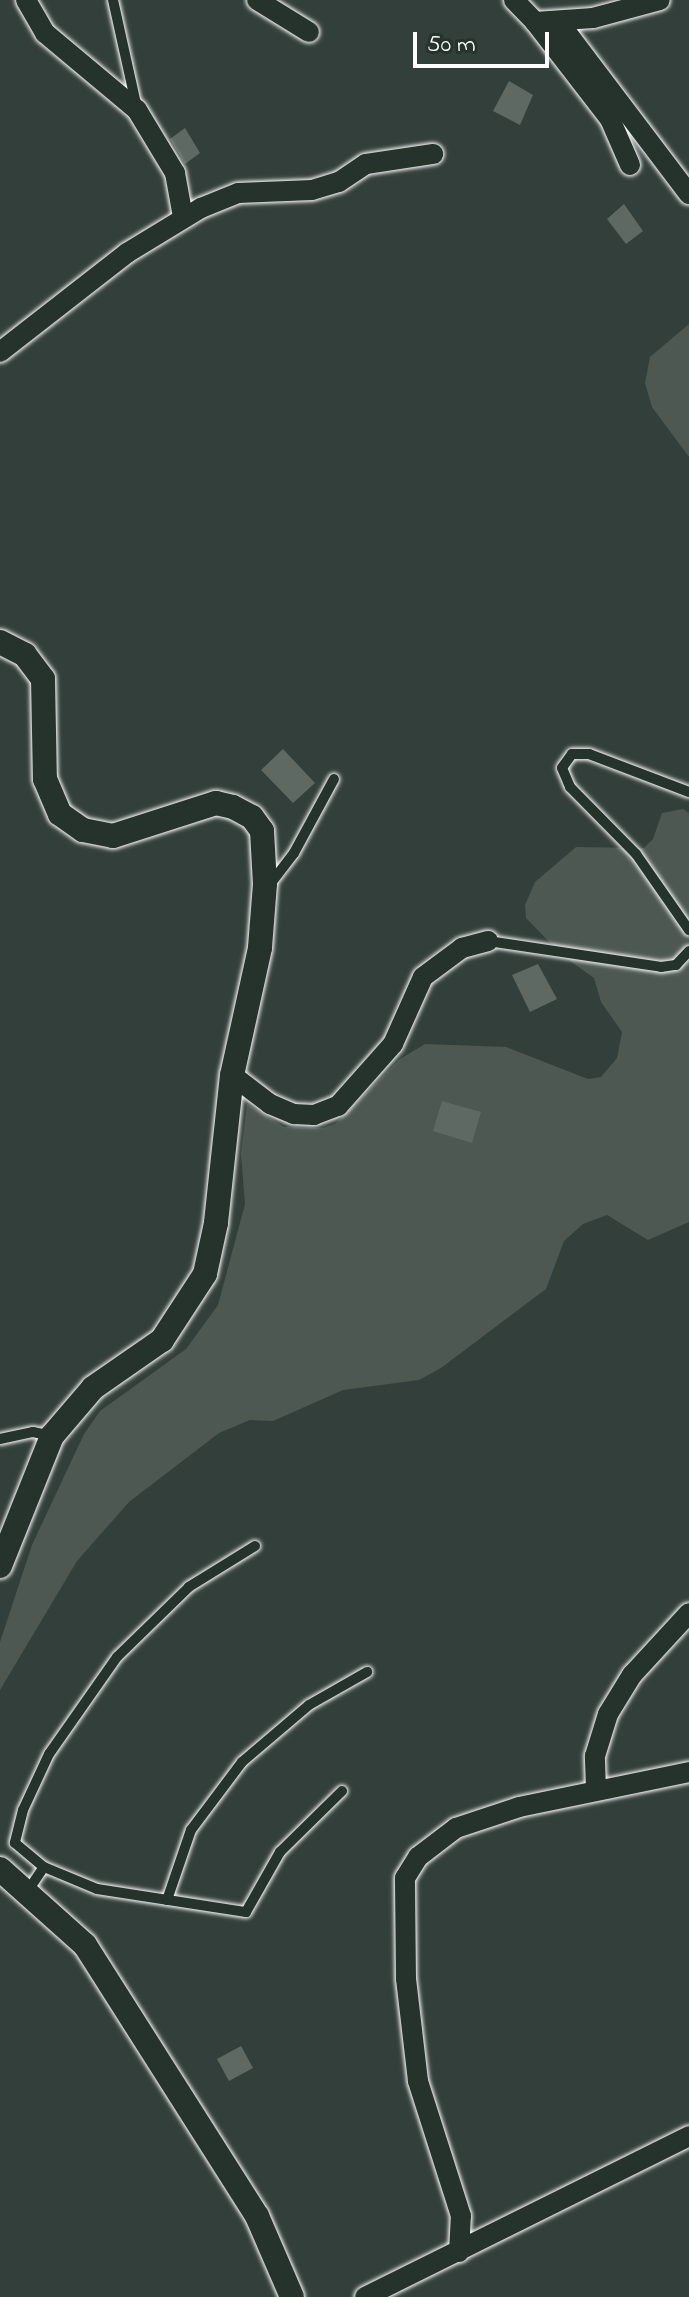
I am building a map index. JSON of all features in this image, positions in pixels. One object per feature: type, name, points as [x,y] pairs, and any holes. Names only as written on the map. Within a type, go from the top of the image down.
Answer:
[{"type":"street","points":[[26,0],[45,33],[137,110],[175,173],[183,217]]},
{"type":"street","points":[[257,0],[309,32]]},
{"type":"street","points":[[514,0],[535,22],[610,119],[630,165]]},
{"type":"street","points":[[535,22],[593,18],[660,0]]},
{"type":"street","points":[[558,21],[689,194]]},
{"type":"street","points":[[0,352],[127,253],[183,217],[238,193],[312,190],[339,182],[366,164],[433,154]]},
{"type":"street","points":[[0,642],[25,655],[43,679],[45,779],[60,814],[83,830],[113,836],[216,803],[233,807],[252,817],[262,831],[264,891],[255,977],[232,1075],[212,1250],[194,1298],[162,1340],[93,1388],[52,1436],[0,1566]]},
{"type":"street","points":[[232,1075],[294,1114],[314,1115],[338,1106],[393,1044],[423,977],[462,948],[488,941]]},
{"type":"street","points":[[596,1789],[595,1756],[608,1714],[632,1675],[689,1613]]},
{"type":"street","points":[[459,2252],[461,2216],[418,2081],[406,1979],[405,1878],[418,1857],[456,1828],[596,1789],[689,1772]]},
{"type":"street","points":[[0,1869],[72,1928],[108,1979],[263,2227],[292,2297]]},
{"type":"street","points":[[365,2297],[689,2136]]},
{"type":"lane","points":[[113,0],[137,110]]},
{"type":"lane","points":[[689,792],[589,754],[572,754],[562,768],[570,787],[636,854],[689,930]]},
{"type":"lane","points":[[264,891],[294,853],[334,779]]},
{"type":"lane","points":[[488,941],[661,967],[676,965],[689,951]]},
{"type":"lane","points":[[0,1439],[33,1432],[52,1436]]},
{"type":"lane","points":[[255,1546],[189,1587],[153,1618],[80,1703],[49,1754],[15,1835],[19,1851],[44,1867],[97,1889],[246,1912],[280,1852],[342,1791]]},
{"type":"lane","points":[[167,1900],[191,1830],[242,1762],[309,1705],[367,1672]]},
{"type":"lane","points":[[27,1892],[44,1867]]},
{"type":"shaded area","points":[[689,324],[689,457],[652,407],[645,383],[650,357]]},
{"type":"shaded area","points":[[683,809],[689,813],[689,1222],[648,1240],[607,1215],[583,1224],[564,1241],[546,1289],[441,1368],[419,1380],[343,1390],[273,1421],[250,1420],[219,1433],[129,1502],[77,1561],[0,1690],[0,1642],[32,1545],[84,1434],[100,1411],[186,1349],[218,1305],[245,1204],[241,1154],[247,1104],[284,1127],[322,1128],[335,1124],[400,1059],[425,1044],[506,1047],[588,1079],[601,1077],[617,1058],[622,1032],[601,1002],[594,978],[562,955],[526,918],[525,905],[535,882],[576,847],[644,848],[653,839],[662,813]]},
{"type":"building","points":[[509,81],[533,95],[520,125],[493,111]]},
{"type":"building","points":[[185,128],[200,153],[185,164],[170,139]]},
{"type":"building","points":[[624,204],[643,231],[626,244],[607,219]]},
{"type":"building","points":[[283,749],[315,783],[293,803],[261,770]]},
{"type":"building","points":[[538,964],[557,999],[530,1012],[512,975]]},
{"type":"building","points":[[442,1101],[481,1112],[472,1143],[433,1131]]},
{"type":"building","points":[[241,2046],[253,2068],[229,2081],[217,2059]]}]
